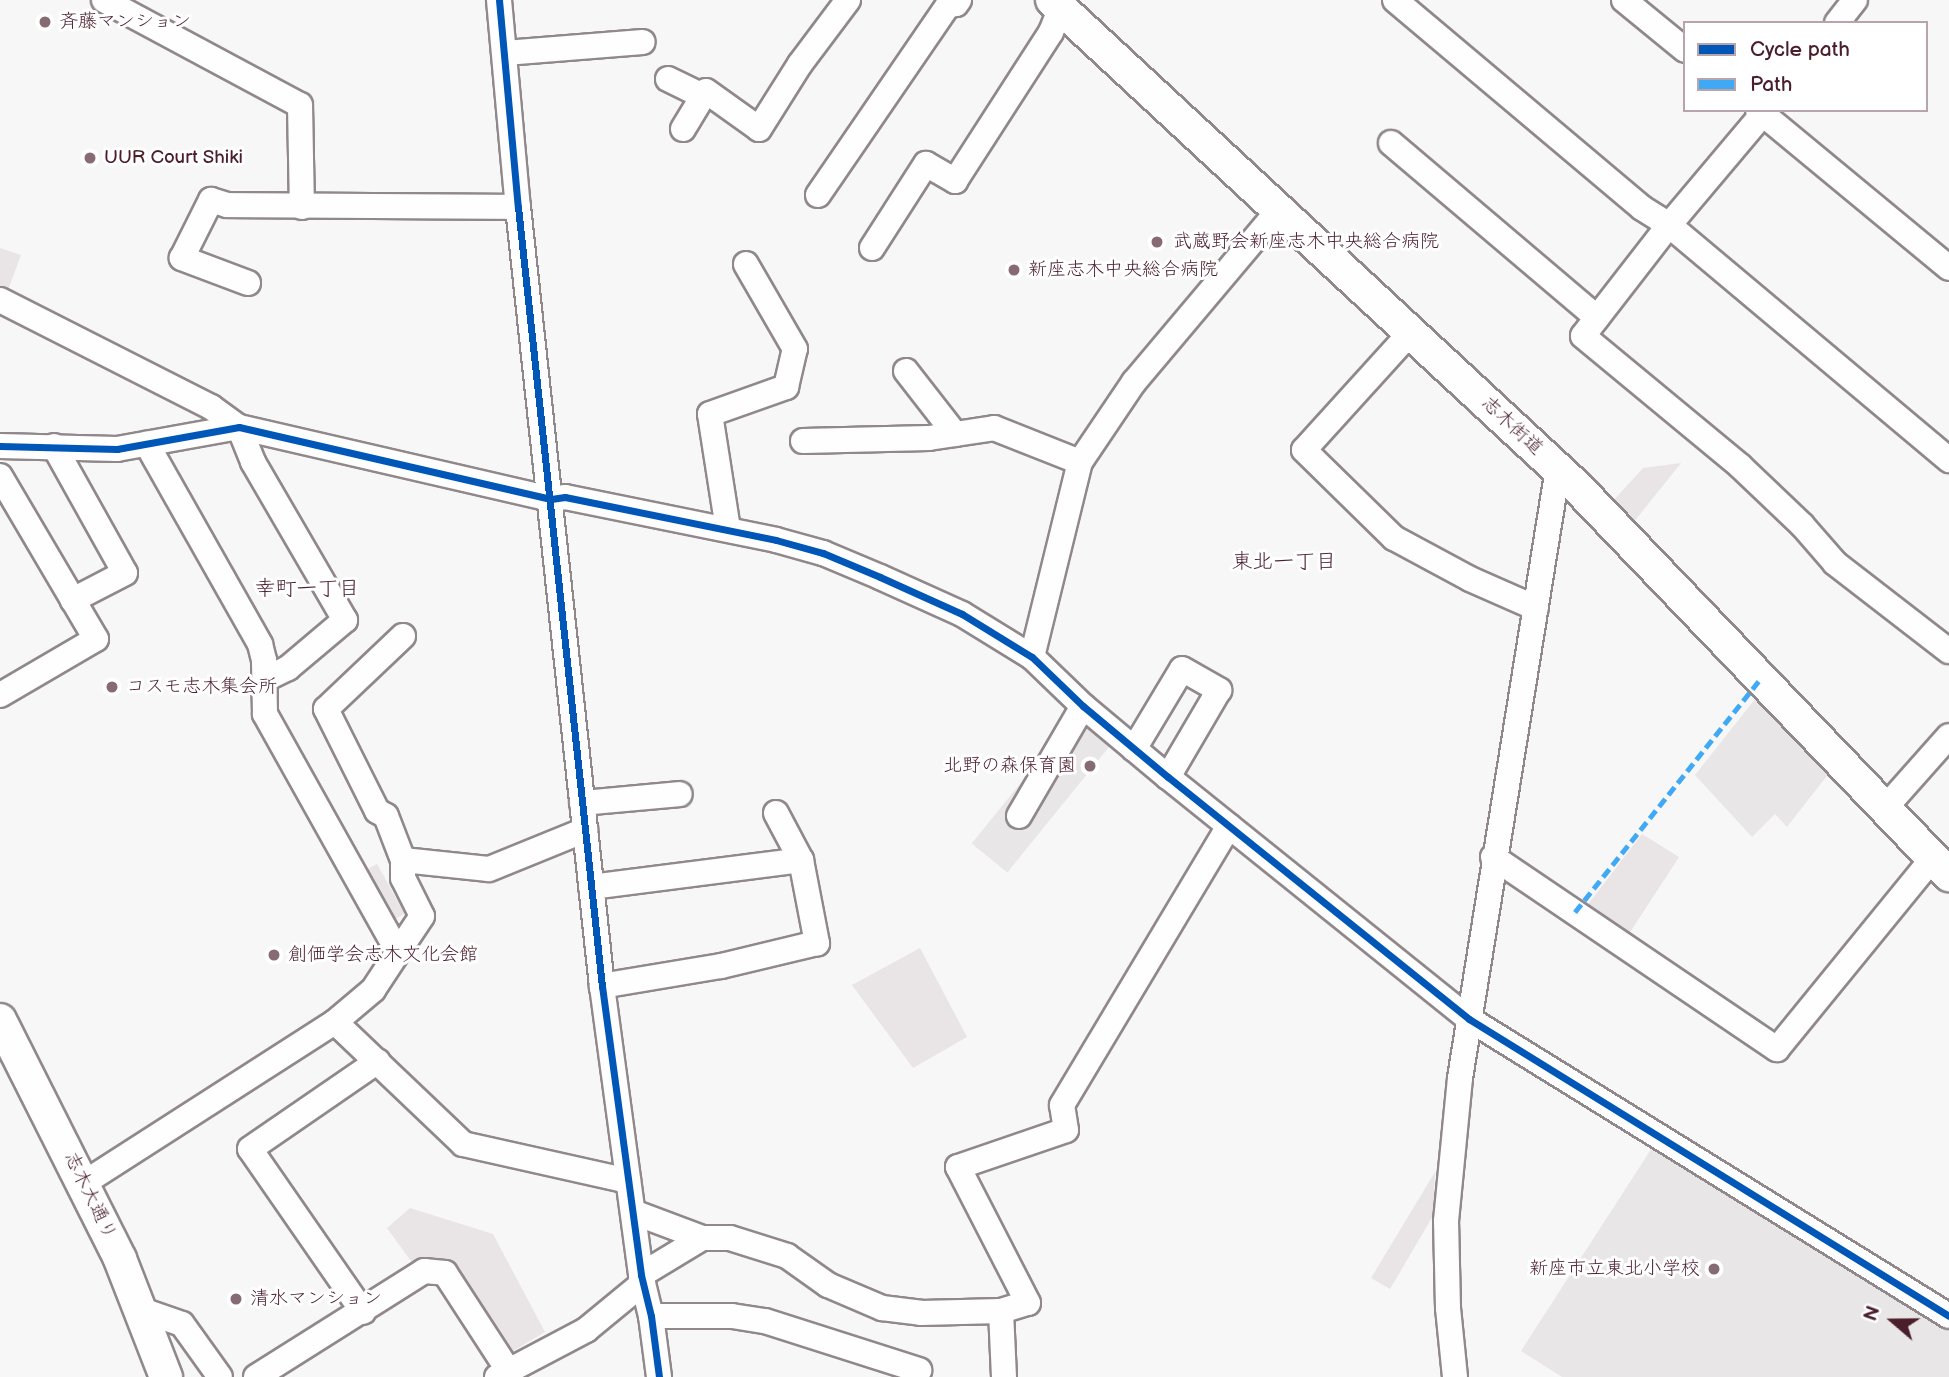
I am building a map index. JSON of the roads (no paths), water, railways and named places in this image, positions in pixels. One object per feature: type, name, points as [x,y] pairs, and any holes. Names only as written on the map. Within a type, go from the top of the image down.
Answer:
[{"type":"main road","name":"志木街道","points":[[1060,3],[1558,468],[1675,586],[1941,866]]},
{"type":"main road","name":"志木大通り","points":[[0,1020],[84,1183],[142,1310],[166,1377]]},
{"type":"street","points":[[104,0],[300,105],[302,207]]},
{"type":"street","points":[[499,0],[518,207],[602,986],[642,1279],[651,1316],[659,1377]]},
{"type":"street","points":[[683,129],[706,90],[759,129],[800,64],[848,0]]},
{"type":"street","points":[[818,195],[948,5],[959,0]]},
{"type":"street","points":[[1395,0],[1642,208],[1669,225],[1949,460]]},
{"type":"street","points":[[1624,0],[1683,48]]},
{"type":"street","points":[[1839,21],[1855,0]]},
{"type":"street","points":[[872,248],[926,164],[955,181],[1060,3]]},
{"type":"street","points":[[505,54],[643,42]]},
{"type":"street","points":[[667,79],[703,96]]},
{"type":"street","points":[[1949,268],[1762,112],[1669,225],[1583,337],[1740,466],[1802,525],[1835,563],[1949,650]]},
{"type":"street","points":[[1391,143],[1433,182],[1597,318]]},
{"type":"street","points":[[247,283],[182,258],[211,200],[227,205],[302,207],[518,207]]},
{"type":"street","points":[[1032,657],[1080,462],[1134,383],[1279,210]]},
{"type":"street","points":[[728,529],[710,414],[786,387],[795,349],[746,264]]},
{"type":"street","points":[[0,300],[211,407],[239,427],[551,499],[565,497],[728,529],[824,553],[962,614],[1032,657],[1083,706],[1134,749],[1217,813],[1229,826],[1469,1019],[1949,1316]]},
{"type":"street","points":[[1411,332],[1304,450],[1394,538],[1471,579],[1536,608]]},
{"type":"street","points":[[906,371],[955,434]]},
{"type":"street","points":[[0,446],[54,446],[92,450],[147,444],[239,427]]},
{"type":"street","points":[[239,427],[253,462],[345,620],[288,668],[265,679]]},
{"type":"street","points":[[803,442],[929,438],[994,428],[1080,462]]},
{"type":"street","points":[[147,444],[260,644],[265,679],[265,715],[398,952]]},
{"type":"street","points":[[54,446],[125,573],[73,600]]},
{"type":"street","points":[[1455,1377],[1448,1308],[1446,1221],[1460,1078],[1493,857],[1558,468]]},
{"type":"street","points":[[0,476],[96,639],[0,695]]},
{"type":"street","points":[[84,1183],[335,1022],[373,990],[422,916],[402,878],[403,860],[386,816],[377,811],[326,709],[403,636]]},
{"type":"street","points":[[1134,749],[1182,669],[1219,690],[1168,777]]},
{"type":"street","points":[[1018,816],[1083,706]]},
{"type":"street","points":[[1885,808],[1949,736]]},
{"type":"street","points":[[582,803],[680,794]]},
{"type":"street","points":[[602,986],[722,965],[817,943],[801,860],[776,813]]},
{"type":"street","points":[[633,1212],[702,1238],[730,1238],[787,1256],[828,1285],[882,1308],[921,1313],[1001,1311],[1028,1303],[958,1167],[1066,1130],[1062,1105],[1229,826]]},
{"type":"street","points":[[403,860],[489,869],[585,830]]},
{"type":"street","points":[[1493,857],[1777,1049],[1941,866]]},
{"type":"street","points":[[591,887],[801,860]]},
{"type":"street","points":[[335,1022],[463,1144],[628,1181]]},
{"type":"street","points":[[363,1312],[250,1149],[378,1061]]},
{"type":"street","points":[[256,1377],[425,1271],[445,1273],[503,1374],[586,1330],[642,1279],[702,1238]]},
{"type":"street","points":[[142,1310],[182,1324],[220,1377]]},
{"type":"street","points":[[1001,1311],[1004,1377]]},
{"type":"street","points":[[651,1316],[732,1316],[765,1321],[919,1370]]},
{"type":"place","name":"斉藤マンション","points":[[45,22]]},
{"type":"place","name":"UUR Court Shiki","points":[[90,158]]},
{"type":"place","name":"武蔵野会新座志木中央総合病院","points":[[1157,242]]},
{"type":"place","name":"新座志木中央総合病院","points":[[1014,270]]},
{"type":"place","name":"コスモ志木集会所","points":[[112,687]]},
{"type":"place","name":"北野の森保育園","points":[[1090,766]]},
{"type":"place","name":"創価学会志木文化会館","points":[[274,955]]},
{"type":"place","name":"新座市立東北小学校","points":[[1714,1269]]},
{"type":"place","name":"清水マンション","points":[[236,1299]]},
{"type":"district","name":"東北一丁目","points":[[1284,562]]},
{"type":"district","name":"幸町一丁目","points":[[307,589]]}]
